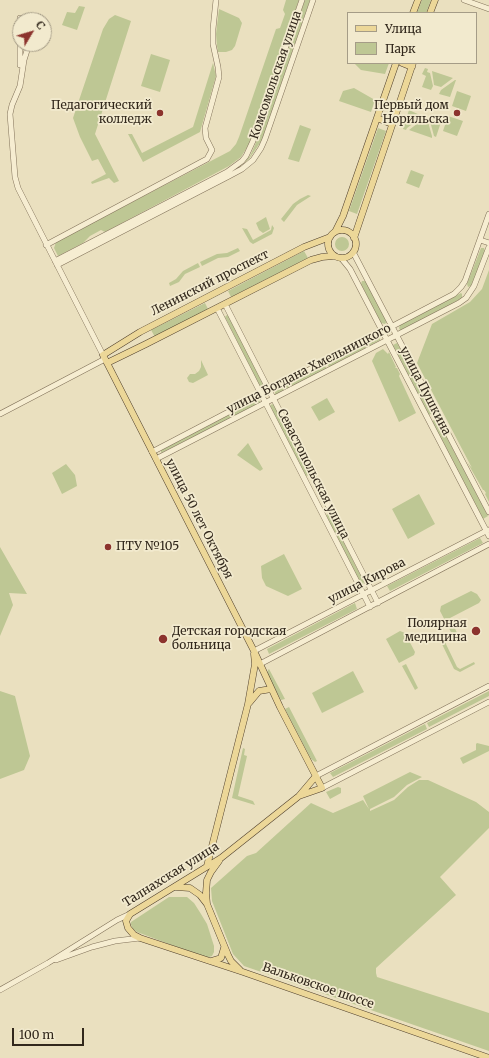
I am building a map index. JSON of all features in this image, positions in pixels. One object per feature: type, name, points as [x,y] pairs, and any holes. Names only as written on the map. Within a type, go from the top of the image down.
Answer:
[{"type":"main road","points":[[413,12],[418,0]]},
{"type":"main road","points":[[430,12],[435,0]]},
{"type":"main road","points":[[334,256],[328,247],[330,237],[335,232],[343,216],[396,64]]},
{"type":"main road","points":[[105,359],[217,308],[311,260],[334,256],[341,258],[348,257],[353,252],[355,245],[354,238],[412,65]]},
{"type":"main road","points":[[377,118],[392,124]]},
{"type":"main road","points":[[335,232],[346,231],[354,238]]},
{"type":"main road","name":"Ленинский проспект","points":[[105,359],[140,332],[304,247],[330,237]]},
{"type":"main road","name":"улица 50 лет Октября","points":[[105,359],[322,788]]},
{"type":"main road","points":[[207,866],[248,704],[255,664],[254,651]]},
{"type":"main road","points":[[248,704],[259,691],[271,689]]},
{"type":"main road","name":"Талнахская улица","points":[[127,915],[221,858],[299,796],[316,776]]},
{"type":"main road","name":"Талнахская улица","points":[[299,796],[322,788]]},
{"type":"main road","points":[[221,858],[207,880],[207,904],[224,948],[231,961],[243,972]]},
{"type":"main road","points":[[174,887],[183,887],[195,890],[207,904]]},
{"type":"main road","name":"Вальковское шоссе","points":[[127,915],[126,921],[128,928],[134,935],[140,938],[243,972],[489,1058]]},
{"type":"main road","points":[[210,961],[218,960],[223,955],[224,948]]},
{"type":"street","points":[[46,245],[207,159],[212,150],[206,138],[205,128],[219,77],[213,44],[216,0]]},
{"type":"street","name":"Комсомольская улица","points":[[194,191],[232,168],[246,156],[250,149],[302,0]]},
{"type":"street","name":"Комсомольская улица","points":[[56,263],[194,191],[242,169],[256,155],[265,138],[313,0]]},
{"type":"street","points":[[464,0],[489,9]]},
{"type":"street","points":[[20,52],[20,86]]},
{"type":"street","points":[[20,86],[26,52]]},
{"type":"street","name":"улица 50 лет Октября","points":[[20,86],[10,114],[15,177],[18,188],[105,359]]},
{"type":"street","name":"улица Богдана Хмельницкого","points":[[152,452],[448,298],[461,287],[470,269],[489,214]]},
{"type":"street","points":[[480,240],[489,243]]},
{"type":"street","name":"улица Богдана Хмельницкого","points":[[156,459],[452,308],[469,294],[481,271],[489,247]]},
{"type":"street","name":"улица Пушкина","points":[[353,252],[489,512]]},
{"type":"street","name":"улица Пушкина","points":[[341,258],[350,269],[488,532]]},
{"type":"street","points":[[461,287],[469,294]]},
{"type":"street","name":"Севастопольская улица","points":[[224,304],[378,603]]},
{"type":"street","name":"Севастопольская улица","points":[[217,308],[370,607]]},
{"type":"street","points":[[0,414],[105,359]]},
{"type":"street","points":[[305,480],[313,476]]},
{"type":"street","points":[[322,514],[330,510]]},
{"type":"street","name":"улица Кирова","points":[[254,651],[363,594],[488,532]]},
{"type":"street","name":"улица Кирова","points":[[260,664],[489,544]]},
{"type":"street","name":"Талнахская улица","points":[[316,776],[489,686]]},
{"type":"street","name":"Талнахская улица","points":[[322,788],[489,702]]},
{"type":"street","name":"Талнахская улица","points":[[48,963],[127,915]]},
{"type":"street","name":"Вальковское шоссе","points":[[48,963],[92,947],[115,941],[140,938]]},
{"type":"street","points":[[0,990],[48,963]]},
{"type":"green space","points":[[286,0],[299,0],[249,144],[241,157],[229,166],[105,232],[101,230],[90,236],[83,243],[58,256],[54,248],[56,242],[230,151],[236,144],[239,137],[276,29],[280,28],[285,14],[283,10]]},
{"type":"green space","points":[[305,0],[310,0],[262,140],[249,159],[233,171],[250,156],[255,145]]},
{"type":"green space","points":[[422,0],[431,0],[426,12],[417,12]]},
{"type":"green space","points":[[79,6],[85,7],[77,30],[62,25],[67,12],[75,13]]},
{"type":"green space","points":[[219,9],[239,18],[242,23],[235,46],[232,50],[226,52],[218,52],[217,46],[216,34]]},
{"type":"green space","points":[[115,15],[131,21],[95,134],[119,181],[114,183],[109,178],[92,184],[91,182],[106,174],[98,159],[92,161],[80,137],[73,118],[103,29],[109,19]]},
{"type":"green space","points":[[151,54],[170,60],[160,92],[141,86]]},
{"type":"green space","points":[[213,63],[216,76],[200,132],[143,162],[128,134],[132,134],[142,153],[193,127]]},
{"type":"green space","points":[[355,64],[389,64],[385,74],[361,70]]},
{"type":"green space","points":[[425,68],[428,69],[427,72],[430,73],[433,86],[431,90],[422,87],[426,76],[422,74]]},
{"type":"green space","points":[[432,71],[453,78],[441,87],[434,85]]},
{"type":"green space","points":[[455,80],[450,97],[439,94],[441,90]]},
{"type":"green space","points":[[354,88],[375,100],[371,112],[339,101],[343,91]]},
{"type":"green space","points":[[457,91],[471,96],[466,111],[452,106]]},
{"type":"green space","points":[[409,110],[422,116],[406,130],[403,129],[405,123],[409,124],[411,118],[407,116]]},
{"type":"green space","points":[[448,116],[463,121],[457,136],[443,131]]},
{"type":"green space","points":[[431,118],[441,122],[436,137],[434,136],[430,121]]},
{"type":"green space","points":[[422,120],[428,122],[432,138],[409,130]]},
{"type":"green space","points":[[300,125],[311,129],[299,162],[288,159]]},
{"type":"green space","points":[[378,128],[386,131],[357,214],[349,211]]},
{"type":"green space","points":[[411,170],[424,175],[419,188],[406,183]]},
{"type":"green space","points":[[308,195],[311,196],[297,205],[284,222],[281,219],[293,204]]},
{"type":"green space","points":[[266,217],[270,229],[263,233],[259,230],[256,223]]},
{"type":"green space","points":[[272,225],[274,228],[272,234],[253,244],[250,242],[242,228],[247,229],[253,240],[271,230]]},
{"type":"green space","points":[[342,237],[347,239],[349,244],[347,249],[342,251],[337,249],[335,244],[337,239]]},
{"type":"green space","points":[[238,248],[240,251],[228,257],[218,258],[202,266],[200,262],[217,254],[227,253]]},
{"type":"green space","points":[[481,248],[484,248],[485,251],[471,286],[468,287],[467,284]]},
{"type":"green space","points":[[304,251],[308,258],[231,297],[228,291]]},
{"type":"green space","points":[[198,263],[200,267],[185,274],[179,282],[170,286],[169,283],[176,279],[183,271]]},
{"type":"green space","points":[[489,270],[489,502],[485,494],[486,493],[467,462],[472,468],[417,363],[432,324],[470,302],[482,289]]},
{"type":"green space","points":[[362,281],[366,281],[387,321],[385,324],[381,323],[361,284]]},
{"type":"green space","points":[[461,293],[462,298],[400,330],[400,325]]},
{"type":"green space","points":[[205,303],[208,309],[155,337],[151,330]]},
{"type":"green space","points":[[227,315],[229,316],[265,388],[264,390],[261,389],[225,317]]},
{"type":"green space","points":[[378,337],[380,340],[329,367],[327,364]]},
{"type":"green space","points":[[397,343],[434,412],[429,415],[393,345]]},
{"type":"green space","points":[[383,349],[388,354],[389,352],[416,413],[399,422],[372,361],[376,353]]},
{"type":"green space","points":[[201,360],[208,375],[193,383],[189,382],[187,378],[190,374],[195,374],[199,371],[201,367]]},
{"type":"green space","points":[[325,365],[327,369],[275,394],[275,391]]},
{"type":"green space","points":[[327,398],[335,412],[319,421],[311,407]]},
{"type":"green space","points":[[257,400],[260,401],[259,404],[161,453],[161,450]]},
{"type":"green space","points":[[272,404],[274,405],[309,475],[306,476],[270,406]]},
{"type":"green space","points":[[437,419],[488,516],[483,519],[432,421]]},
{"type":"green space","points":[[248,443],[263,469],[260,471],[237,455]]},
{"type":"green space","points":[[66,464],[75,475],[77,486],[62,494],[52,473]]},
{"type":"green space","points":[[419,494],[435,524],[408,539],[392,509]]},
{"type":"green space","points":[[329,513],[364,582],[363,584],[360,584],[326,515]]},
{"type":"green space","points":[[480,538],[483,543],[390,591],[387,586]]},
{"type":"green space","points":[[0,547],[27,594],[9,593],[13,605],[0,636]]},
{"type":"green space","points":[[284,554],[302,589],[288,596],[266,586],[262,578],[261,566]]},
{"type":"green space","points":[[471,591],[477,594],[481,600],[479,603],[450,618],[458,635],[445,642],[457,667],[460,669],[474,662],[475,664],[460,672],[454,669],[440,640],[452,634],[440,611],[441,606]]},
{"type":"green space","points":[[355,603],[357,609],[269,654],[267,649]]},
{"type":"green space","points":[[400,631],[405,633],[415,652],[414,655],[399,663],[386,639]]},
{"type":"green space","points":[[406,664],[418,688],[415,690],[402,666]]},
{"type":"green space","points":[[269,669],[285,699],[281,700],[267,674]]},
{"type":"green space","points":[[353,671],[364,692],[322,713],[312,693]]},
{"type":"green space","points":[[0,691],[15,696],[30,756],[24,770],[0,779]]},
{"type":"green space","points":[[489,691],[489,696],[429,727],[427,723]]},
{"type":"green space","points":[[289,707],[317,761],[315,762],[311,759],[285,709]]},
{"type":"green space","points":[[425,724],[427,729],[333,777],[330,773]]},
{"type":"green space","points":[[477,743],[489,746],[489,751],[463,764],[460,758],[476,750]]},
{"type":"green space","points":[[243,748],[245,749],[244,755],[247,756],[238,796],[253,801],[255,805],[232,798]]},
{"type":"green space","points":[[410,772],[422,777],[407,785],[394,797],[370,809],[370,811],[394,800],[408,787],[419,780],[428,780],[476,802],[489,812],[489,828],[440,877],[456,895],[376,968],[377,977],[489,1013],[489,1051],[244,966],[233,954],[212,901],[211,888],[247,856],[256,853],[311,803],[333,813],[363,800],[369,809],[363,796]]},
{"type":"green space","points":[[338,787],[341,788],[341,793],[330,799],[326,792]]},
{"type":"green space","points":[[169,897],[187,897],[194,903],[207,924],[214,946],[212,956],[206,958],[137,932],[133,929],[131,922]]},
{"type":"place","name":"Педагогический колледж","points":[[160,113]]},
{"type":"place","name":"Первый дом Норильска","points":[[457,113]]},
{"type":"place","name":"ПТУ №105","points":[[108,547]]},
{"type":"place","name":"Полярная медицина","points":[[476,631]]},
{"type":"place","name":"Детская городская больница","points":[[163,639]]}]
